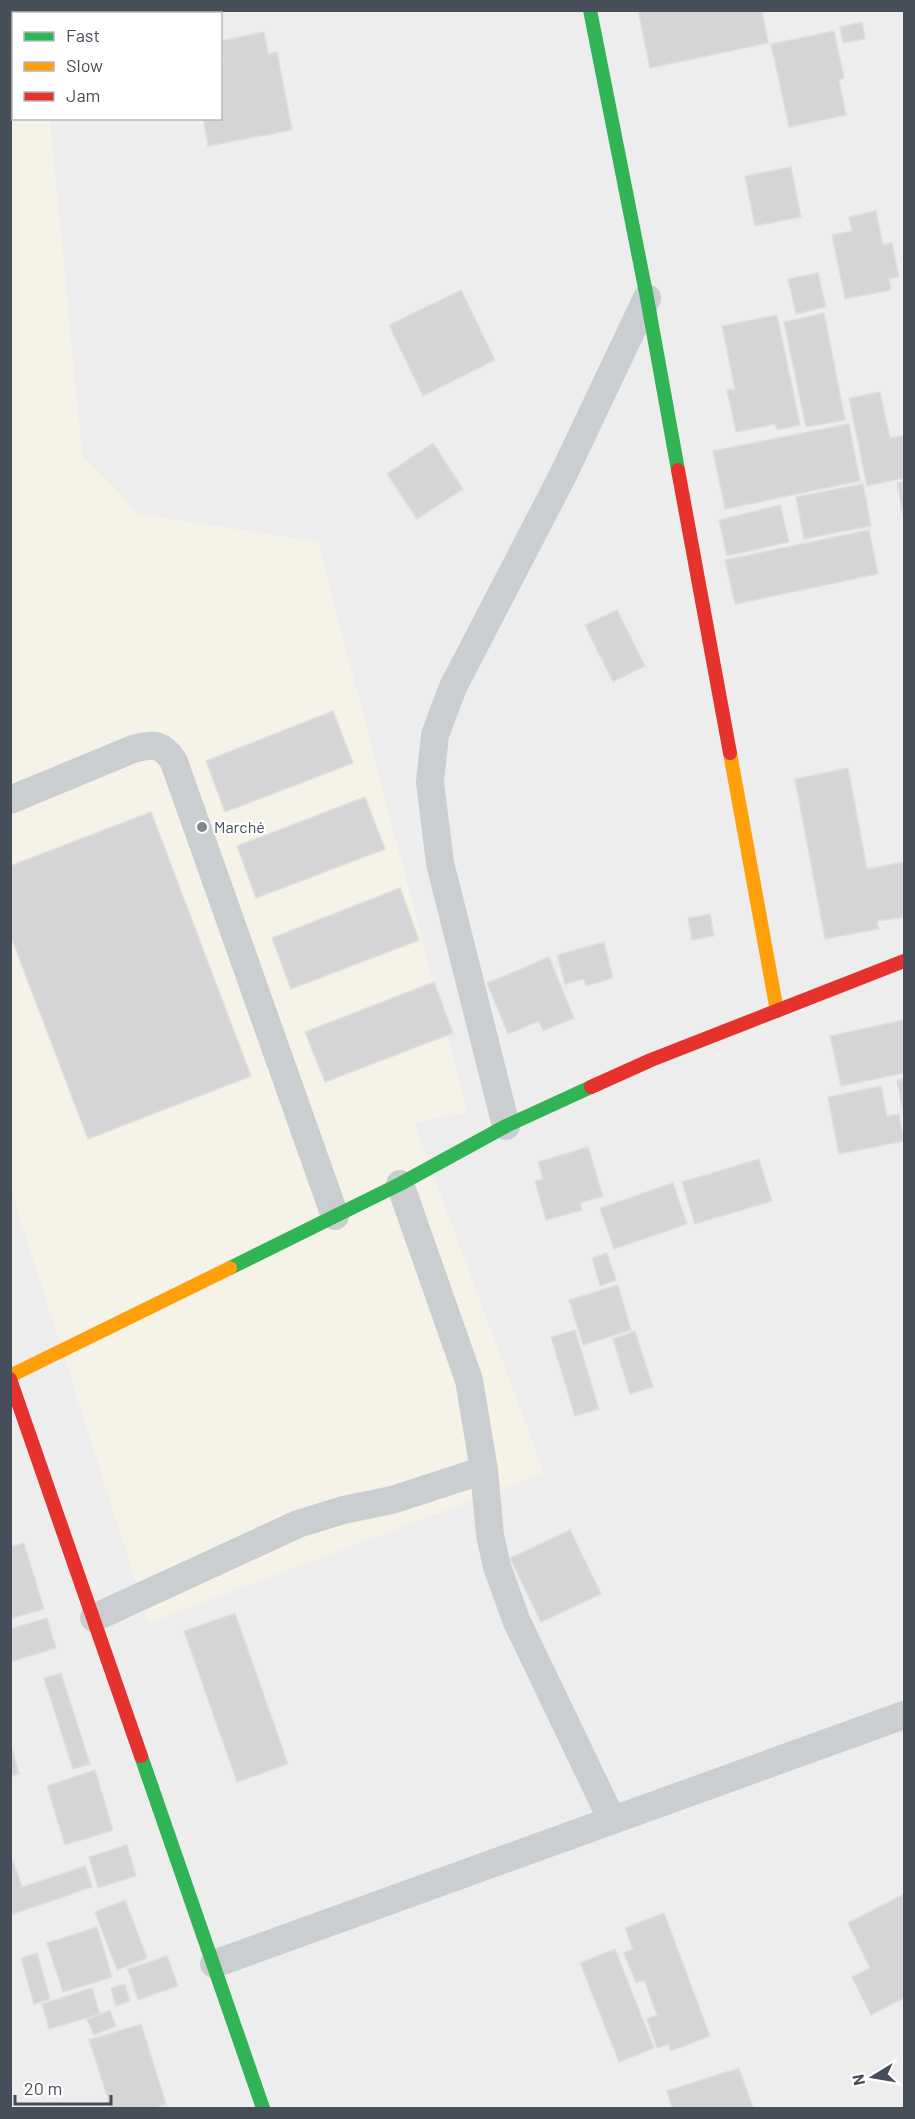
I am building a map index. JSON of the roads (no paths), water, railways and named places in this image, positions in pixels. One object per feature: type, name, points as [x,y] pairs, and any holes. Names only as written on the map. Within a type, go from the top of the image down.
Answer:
[{"type":"street","points":[[10,12],[21,10]]},
{"type":"street","points":[[590,10],[647,298],[777,1011]]},
{"type":"street","points":[[506,1126],[440,862],[430,782],[435,735],[453,687],[563,475],[647,298]]},
{"type":"street","points":[[10,800],[134,749],[156,746],[166,750],[174,762],[335,1216]]},
{"type":"street","points":[[263,2109],[10,1378],[400,1184],[506,1126],[651,1060],[904,961]]},
{"type":"street","points":[[400,1184],[469,1380],[484,1470],[490,1535],[497,1567],[518,1622],[612,1820]]},
{"type":"street","points":[[94,1618],[298,1524],[343,1510],[392,1500],[484,1470]]},
{"type":"street","points":[[214,1964],[904,1715]]},
{"type":"place","name":"Marché","points":[[202,827]]}]
